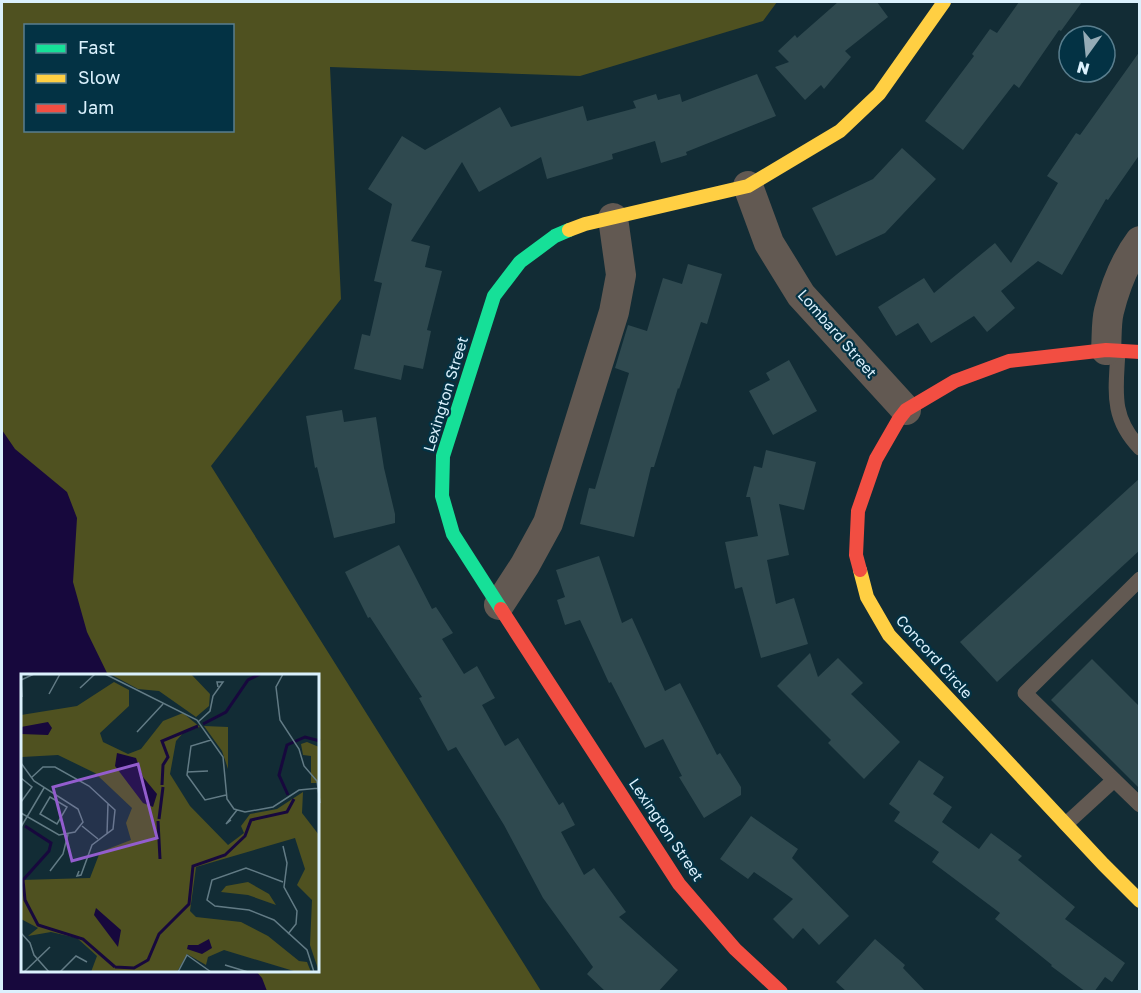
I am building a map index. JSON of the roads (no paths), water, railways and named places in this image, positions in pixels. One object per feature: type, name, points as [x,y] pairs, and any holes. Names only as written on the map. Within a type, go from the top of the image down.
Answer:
[{"type":"street","name":"Lexington Street","points":[[781,992],[735,949],[679,884],[453,534],[442,496],[443,456],[494,296],[520,262],[555,236],[585,224],[748,186],[840,131],[879,94],[944,2]]},
{"type":"street","name":"Lombard Street","points":[[748,186],[769,243],[801,295],[906,410]]},
{"type":"street","points":[[499,605],[548,524],[610,323],[621,275],[613,218]]},
{"type":"street","points":[[1112,350],[1108,313],[1130,254],[1140,241]]},
{"type":"street","name":"Concord Circle","points":[[1140,352],[1112,350],[1009,361],[955,381],[906,410],[876,459],[858,511],[856,555],[867,597],[889,635],[1140,902]]},
{"type":"lane","points":[[1112,350],[1117,411],[1124,427],[1140,448]]},
{"type":"lane","points":[[1140,579],[1025,693],[1140,805]]},
{"type":"lane","points":[[1066,825],[1114,780]]}]
